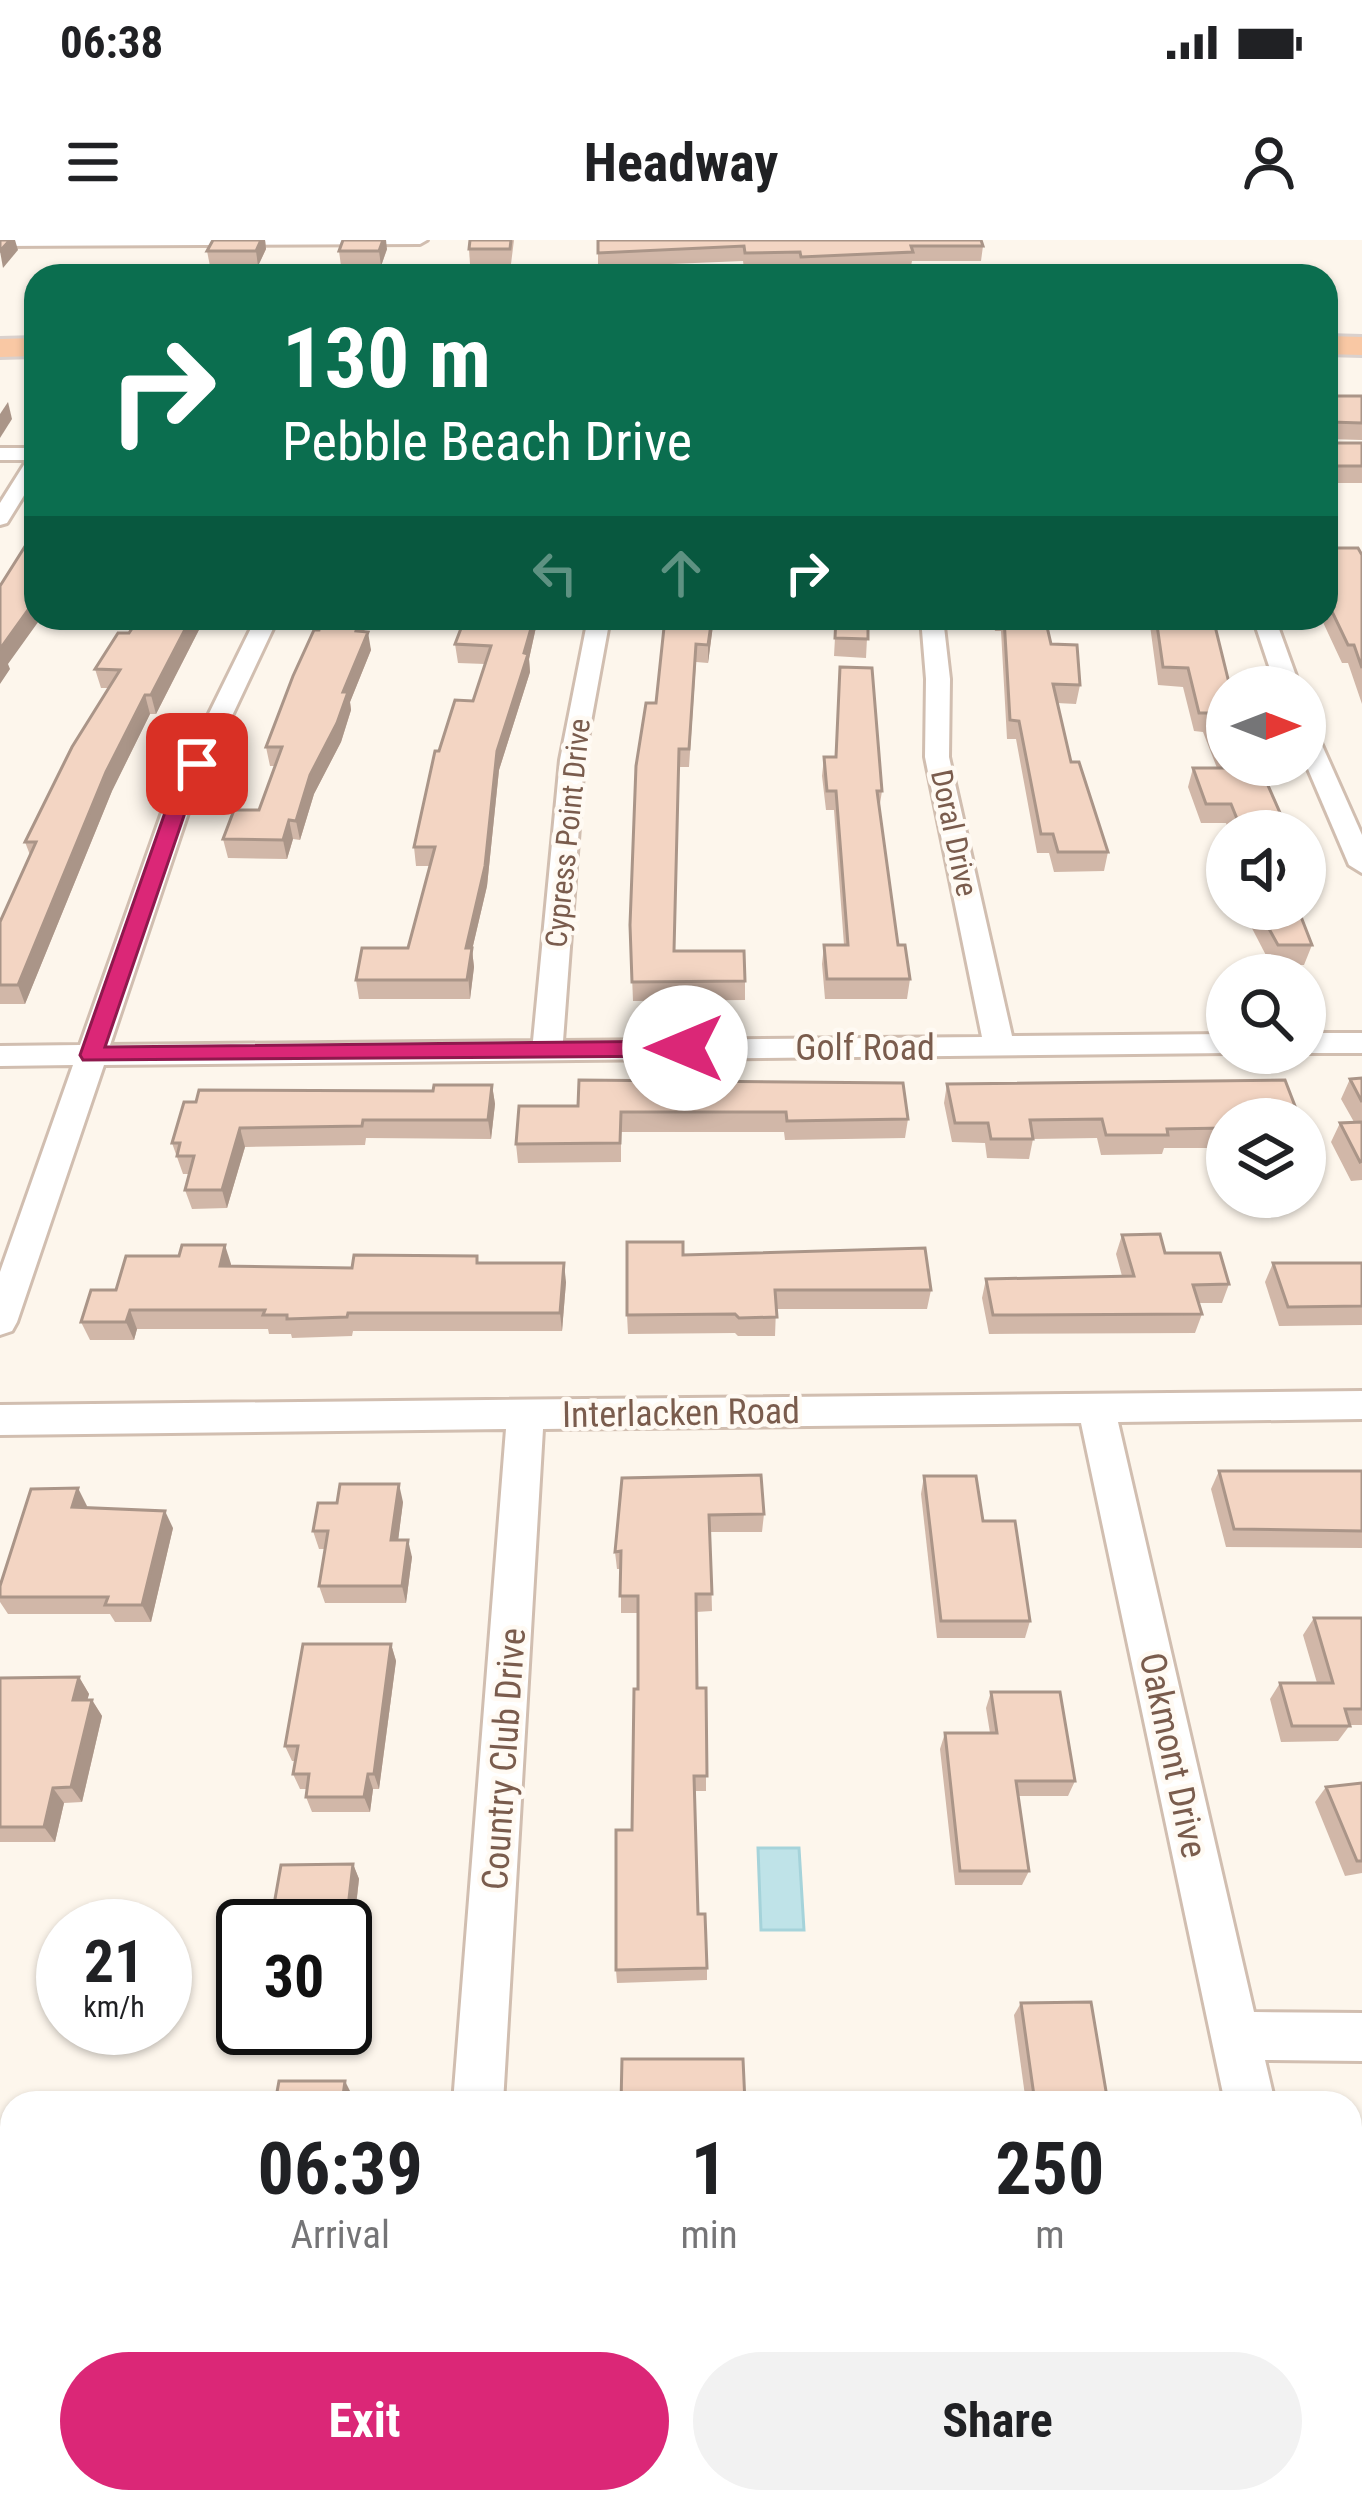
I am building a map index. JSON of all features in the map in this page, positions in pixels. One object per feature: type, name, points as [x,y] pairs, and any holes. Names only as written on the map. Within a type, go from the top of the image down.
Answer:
[{"type":"street","points":[[0,242],[420,240]]},
{"type":"street","points":[[0,519],[24,478]]},
{"type":"street","points":[[0,1322],[179,801],[261,630]]},
{"type":"street","name":"Cypress Point Drive","points":[[547,1049],[572,760],[597,630]]},
{"type":"street","name":"Doral Drive","points":[[933,630],[937,757],[999,1045]]},
{"type":"street","points":[[1268,630],[1281,666]]},
{"type":"street","points":[[1326,782],[1362,865]]},
{"type":"street","points":[[1326,1043],[1362,1043]]},
{"type":"street","name":"Golf Road","points":[[0,1056],[1206,1044]]},
{"type":"street","name":"Interlacken Road","points":[[0,1420],[1362,1405]]},
{"type":"street","name":"Oakmont Drive","points":[[1096,1406],[1247,2091]]},
{"type":"street","name":"Country Club Drive","points":[[479,2091],[526,1414]]},
{"type":"street","points":[[1236,2036],[1362,2037]]},
{"type":"water","points":[[758,1848],[799,1848],[804,1930],[761,1930]]},
{"type":"building","points":[[213,240],[261,240],[256,251],[207,251]]},
{"type":"building","points":[[343,240],[383,240],[379,251],[339,251]]},
{"type":"building","points":[[470,240],[511,240],[510,249],[469,249]]},
{"type":"building","points":[[598,240],[981,240],[983,246],[911,246],[913,252],[801,257],[800,252],[745,253],[744,246],[598,253]]},
{"type":"building","points":[[1338,396],[1362,396],[1362,423],[1338,422]]},
{"type":"building","points":[[1338,443],[1362,443],[1362,466],[1338,466]]},
{"type":"building","points":[[24,548],[24,616],[0,649],[0,586]]},
{"type":"building","points":[[1338,548],[1358,548],[1362,555],[1362,668],[1354,645],[1348,645],[1338,624]]},
{"type":"building","points":[[185,630],[106,772],[18,985],[0,985],[0,922],[36,842],[25,842],[72,747],[120,670],[95,669],[118,633]]},
{"type":"building","points":[[314,630],[368,632],[296,821],[289,820],[283,840],[223,839],[234,810],[259,810],[282,747],[266,747]]},
{"type":"building","points":[[460,630],[531,630],[524,653],[528,654],[497,751],[485,866],[466,948],[472,948],[467,980],[356,980],[362,948],[408,948],[435,847],[414,847],[435,751],[439,751],[455,700],[473,701],[491,646],[455,644]]},
{"type":"building","points":[[664,630],[710,630],[708,645],[696,644],[689,749],[679,749],[674,951],[744,951],[745,981],[632,982],[636,766],[646,703],[656,703]]},
{"type":"building","points":[[835,630],[868,630],[868,639],[835,638]]},
{"type":"building","points":[[1005,630],[1048,630],[1051,644],[1077,645],[1080,685],[1053,684],[1071,762],[1079,762],[1108,852],[1058,852],[1053,834],[1041,834],[1019,721],[1010,720]]},
{"type":"building","points":[[1158,630],[1216,630],[1225,666],[1206,666],[1206,713],[1199,713],[1188,668],[1163,667]]},
{"type":"building","points":[[840,667],[872,668],[882,791],[877,791],[898,945],[905,945],[910,979],[827,979],[824,945],[848,945],[836,791],[827,791],[824,757],[836,757]]},
{"type":"building","points":[[1193,768],[1206,768],[1206,786],[1268,786],[1279,810],[1233,810],[1231,804],[1206,804]]},
{"type":"building","points":[[1270,930],[1306,930],[1312,945],[1278,945]]},
{"type":"building","points":[[1362,1078],[1362,1102],[1350,1079]]},
{"type":"building","points":[[579,1080],[903,1083],[908,1119],[787,1121],[786,1112],[621,1112],[620,1143],[516,1144],[519,1106],[578,1106]]},
{"type":"building","points":[[1285,1080],[1292,1098],[1206,1098],[1206,1128],[1167,1129],[1168,1135],[1106,1135],[1102,1119],[1030,1120],[1033,1139],[991,1139],[988,1123],[955,1123],[947,1084]]},
{"type":"building","points":[[434,1085],[492,1085],[488,1120],[363,1120],[362,1126],[240,1128],[222,1190],[185,1190],[194,1156],[177,1156],[180,1143],[172,1143],[184,1102],[196,1102],[199,1090],[433,1091]]},
{"type":"building","points":[[1362,1122],[1362,1161],[1360,1162],[1340,1123]]},
{"type":"building","points":[[1160,1234],[1165,1253],[1220,1253],[1229,1284],[1193,1285],[1202,1314],[993,1315],[986,1279],[1134,1276],[1122,1235]]},
{"type":"building","points":[[627,1242],[683,1242],[683,1255],[925,1248],[931,1290],[775,1290],[777,1317],[627,1315]]},
{"type":"building","points":[[182,1245],[225,1245],[220,1266],[352,1268],[354,1255],[477,1256],[477,1263],[564,1263],[560,1313],[348,1313],[347,1317],[287,1319],[287,1315],[263,1315],[265,1310],[130,1310],[126,1322],[81,1322],[91,1290],[116,1290],[126,1256],[179,1256]]},
{"type":"building","points":[[1273,1263],[1362,1263],[1362,1306],[1288,1307]]},
{"type":"building","points":[[1219,1471],[1362,1471],[1362,1531],[1234,1529]]},
{"type":"building","points":[[761,1475],[764,1514],[709,1515],[712,1594],[696,1594],[697,1688],[706,1688],[707,1776],[694,1776],[698,1914],[705,1914],[707,1968],[616,1970],[616,1830],[632,1830],[634,1689],[638,1689],[638,1596],[620,1596],[621,1551],[615,1552],[622,1478]]},
{"type":"building","points":[[924,1476],[976,1476],[983,1521],[1015,1521],[1030,1621],[941,1621]]},
{"type":"building","points":[[340,1484],[399,1484],[391,1540],[408,1540],[402,1586],[319,1586],[328,1531],[313,1531],[318,1503],[337,1503]]},
{"type":"building","points":[[78,1488],[72,1507],[165,1511],[142,1605],[105,1605],[108,1597],[0,1597],[31,1489]]},
{"type":"building","points":[[1314,1618],[1362,1618],[1362,1709],[1345,1709],[1350,1726],[1292,1726],[1280,1683],[1333,1683]]},
{"type":"building","points":[[303,1644],[391,1644],[374,1774],[368,1774],[364,1797],[306,1797],[309,1774],[293,1774],[298,1746],[285,1746]]},
{"type":"building","points":[[79,1677],[73,1700],[92,1700],[71,1787],[53,1788],[44,1827],[0,1827],[0,1678]]},
{"type":"building","points":[[991,1692],[1060,1692],[1075,1781],[1016,1781],[1029,1871],[960,1871],[945,1733],[997,1733]]},
{"type":"building","points":[[1362,1783],[1362,1861],[1357,1861],[1326,1787]]},
{"type":"building","points":[[353,1864],[349,1899],[275,1899],[281,1865]]},
{"type":"building","points":[[1091,2002],[1106,2091],[1033,2091],[1021,2003]]},
{"type":"building","points":[[622,2059],[743,2059],[744,2091],[621,2091]]},
{"type":"building","points":[[279,2081],[345,2081],[344,2091],[277,2091]]},
{"type":"route","points":[[197,764],[179,801],[91,1055],[685,1048]]}]
